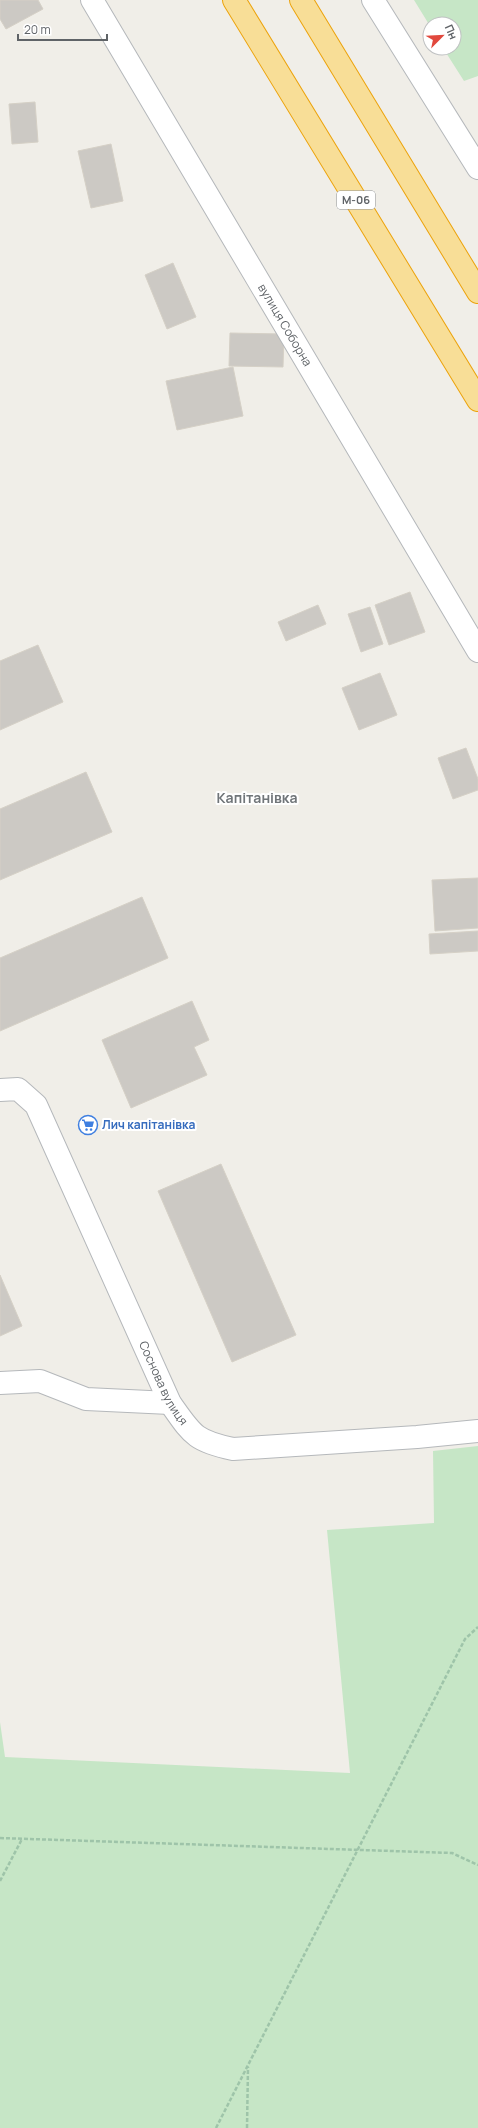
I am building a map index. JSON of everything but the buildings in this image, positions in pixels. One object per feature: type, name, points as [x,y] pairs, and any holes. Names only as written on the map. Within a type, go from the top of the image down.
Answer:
[{"type":"highway","name":"М-06","points":[[234,0],[478,400]]},
{"type":"highway","points":[[301,0],[478,292]]},
{"type":"street","name":"вулиця Соборна","points":[[92,0],[478,651]]},
{"type":"street","points":[[373,0],[478,168]]},
{"type":"street","name":"Соснова вулиця","points":[[0,1090],[18,1089],[36,1105],[170,1403],[192,1434],[213,1445],[233,1449],[417,1437],[478,1431]]},
{"type":"street","points":[[0,1383],[40,1381],[86,1399],[170,1403]]},
{"type":"path","points":[[216,2128],[465,1639],[478,1627]]},
{"type":"path","points":[[0,1838],[452,1852],[478,1865]]},
{"type":"path","points":[[0,1882],[22,1839]]},
{"type":"path","points":[[247,2128],[248,2066]]},
{"type":"green space","points":[[414,0],[478,0],[478,76],[464,81],[448,56],[462,56],[462,16],[424,16]]},
{"type":"green space","points":[[478,1446],[478,2128],[0,2128],[0,1722],[5,1757],[350,1773],[327,1530],[434,1523],[433,1451]]},
{"type":"place","name":"Лич капітанівка","points":[[88,1125]]},
{"type":"district","name":"Капітанівка","points":[[257,798]]}]
